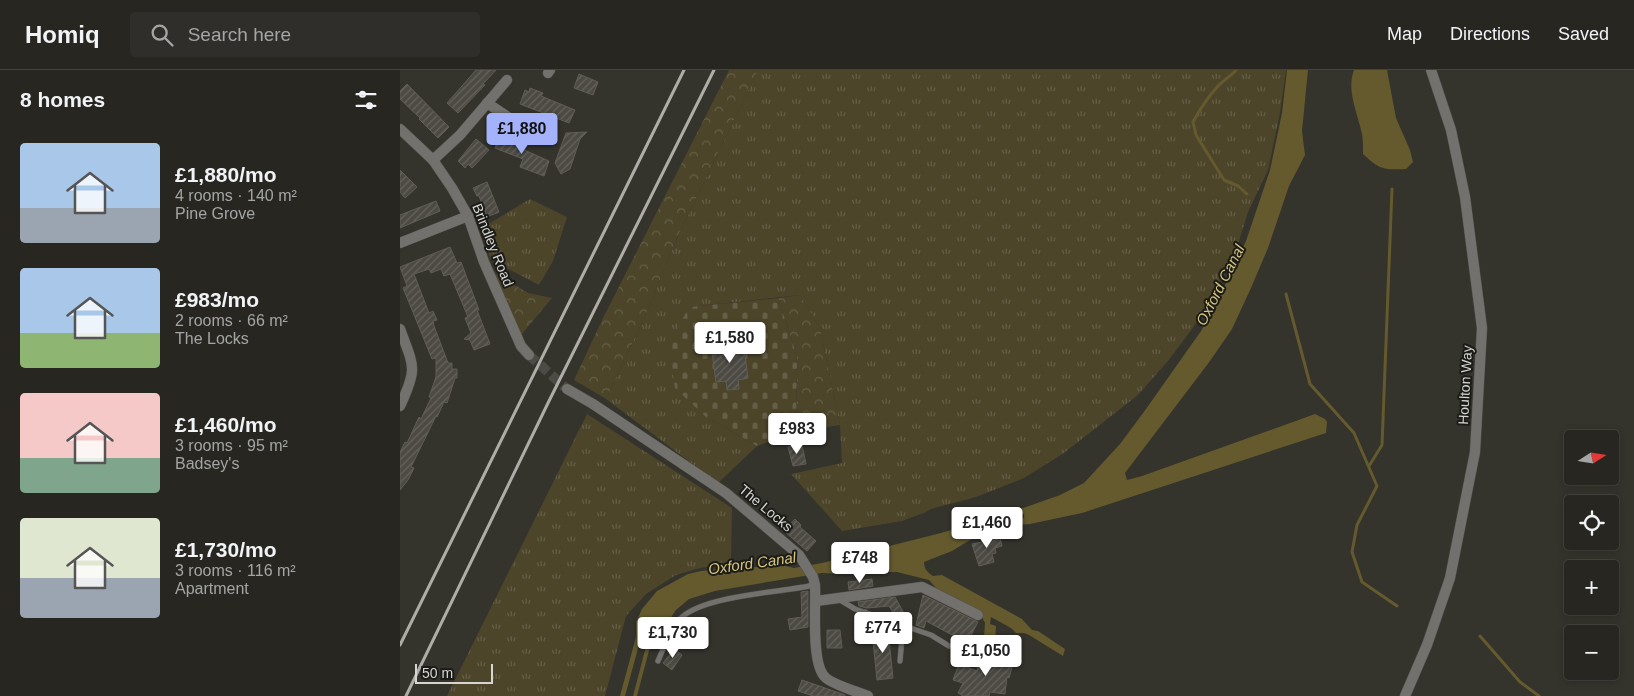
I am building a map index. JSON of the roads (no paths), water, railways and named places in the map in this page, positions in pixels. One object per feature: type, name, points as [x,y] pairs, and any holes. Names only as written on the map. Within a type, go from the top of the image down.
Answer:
[{"type":"street","name":"Houlton Way","points":[[1405,696],[1427,645],[1450,578],[1475,452],[1482,328],[1465,197],[1450,130],[1431,70]]},
{"type":"street","points":[[433,160],[460,135],[507,80]]},
{"type":"street","points":[[488,103],[518,123],[546,134]]},
{"type":"street","name":"Brindley Road","points":[[400,129],[433,160],[452,188],[468,216],[484,262],[520,346],[530,355]]},
{"type":"street","points":[[400,243],[468,216]]},
{"type":"street","points":[[400,329],[413,366],[411,382],[400,406]]},
{"type":"street","name":"The Locks","points":[[567,389],[593,404],[726,493],[800,557],[814,581],[819,667],[825,678],[868,696]]},
{"type":"street","points":[[816,601],[922,587],[978,615]]},
{"type":"lane","points":[[658,661],[679,621],[691,610],[709,603],[814,581]]},
{"type":"lane","points":[[838,598],[855,609],[931,635],[949,646]]},
{"type":"lane","points":[[863,638],[864,612]]},
{"type":"lane","points":[[900,661],[903,626]]},
{"type":"waterway","points":[[1236,70],[1214,90],[1193,122],[1196,135],[1224,180],[1238,186],[1247,194]]},
{"type":"waterway","points":[[1369,466],[1382,445],[1392,189]]},
{"type":"waterway","points":[[1286,294],[1310,384],[1354,433],[1377,486],[1357,525],[1352,552],[1362,582],[1397,606]]},
{"type":"waterway","points":[[1480,636],[1520,682],[1539,696]]},
{"type":"tunnel","points":[[529,355],[567,389]]},
{"type":"railway","points":[[400,645],[684,70]]},
{"type":"railway","points":[[406,696],[549,401],[714,70]]},
{"type":"water label","name":"Oxford Canal","points":[[1220,285]]},
{"type":"water label","name":"Oxford Canal","points":[[752,563]]}]
